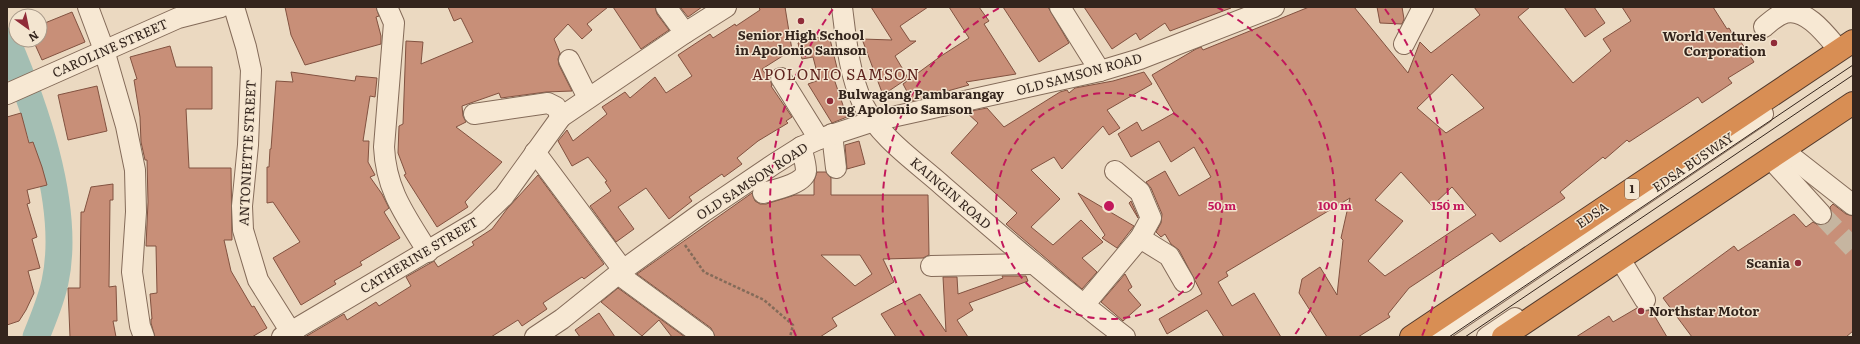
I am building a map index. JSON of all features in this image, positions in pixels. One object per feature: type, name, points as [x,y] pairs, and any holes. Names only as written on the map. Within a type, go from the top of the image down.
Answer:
[{"type":"highway","name":"EDSA","points":[[1411,337],[1848,48]]},
{"type":"highway","points":[[1503,337],[1853,103]]},
{"type":"street","points":[[88,7],[104,50],[126,126],[135,170],[136,212],[132,272],[140,326],[144,337]]},
{"type":"street","name":"CAROLINE STREET","points":[[9,93],[178,18],[221,7]]},
{"type":"street","name":"ANTONIETTE STREET","points":[[234,7],[251,70],[248,145],[242,206],[243,230],[258,280],[289,335]]},
{"type":"street","points":[[387,7],[394,23],[384,147],[385,164],[389,184],[399,205],[428,252]]},
{"type":"street","points":[[666,7],[685,33]]},
{"type":"street","name":"CATHERINE STREET","points":[[289,335],[478,221],[504,196],[561,117],[726,7]]},
{"type":"street","name":"KAINGIN ROAD","points":[[842,7],[848,54],[856,87],[864,105],[874,121],[889,139],[1032,264],[1125,337]]},
{"type":"street","points":[[1060,7],[1100,71]]},
{"type":"street","name":"OLD SAMSON ROAD","points":[[535,337],[562,319],[620,272],[703,212],[818,140],[874,121],[1100,71],[1140,58],[1274,7]]},
{"type":"street","points":[[1404,44],[1423,7]]},
{"type":"street","points":[[1764,27],[1784,13],[1791,12],[1810,20],[1848,48]]},
{"type":"street","name":"EDSA BUSWAY","points":[[1433,337],[1848,48]]},
{"type":"street","points":[[569,60],[588,98]]},
{"type":"street","points":[[781,78],[836,168]]},
{"type":"street","points":[[1487,337],[1853,91]]},
{"type":"street","points":[[474,114],[548,103],[556,107],[561,117]]},
{"type":"street","points":[[763,193],[793,184],[802,179],[818,140]]},
{"type":"street","points":[[535,152],[620,272],[704,337]]},
{"type":"street","points":[[1777,155],[1853,205]]},
{"type":"street","points":[[1777,155],[1821,214]]},
{"type":"street","points":[[1084,306],[1140,238],[1152,218],[1140,192],[1116,171]]},
{"type":"street","points":[[1140,238],[1169,256],[1184,282]]},
{"type":"street","points":[[1620,259],[1645,300]]},
{"type":"street","points":[[931,266],[1032,264]]},
{"type":"path","points":[[682,240],[704,272],[764,300],[793,325],[790,337]]},
{"type":"building","points":[[285,7],[376,7],[379,16],[376,17],[381,36],[381,44],[305,65],[291,35]]},
{"type":"building","points":[[448,7],[608,7],[587,24],[592,30],[582,39],[568,24],[554,39],[560,53],[558,59],[559,65],[572,91],[546,92],[501,98],[499,93],[462,106],[463,116],[466,122],[456,127],[502,162],[465,202],[468,207],[437,227],[404,175],[406,174],[398,153],[399,126],[403,124],[406,41],[423,42],[421,64],[473,42],[461,18],[454,21]]},
{"type":"building","points":[[613,7],[655,7],[657,14],[669,30],[641,49]]},
{"type":"building","points":[[680,7],[702,7],[688,17]]},
{"type":"building","points":[[759,7],[785,7],[792,50],[762,69],[771,82],[771,86],[792,117],[786,121],[788,123],[758,141],[737,158],[742,164],[724,177],[722,174],[689,197],[692,201],[669,219],[646,188],[618,207],[634,229],[616,242],[590,206],[611,191],[605,182],[607,181],[588,157],[572,166],[558,141],[567,130],[573,141],[607,114],[602,107],[625,92],[630,98],[655,77],[666,93],[692,76],[678,55],[710,34],[713,38],[735,24],[736,26],[760,10]]},
{"type":"building","points":[[871,7],[928,7],[900,26],[910,41],[916,41],[895,56],[908,78],[883,95],[862,39],[892,40]]},
{"type":"building","points":[[949,7],[979,7],[989,21],[984,24],[1016,74],[966,82],[969,85],[912,101],[903,84],[941,56],[969,38]]},
{"type":"building","points":[[1003,7],[1048,7],[1069,43],[1039,62]]},
{"type":"building","points":[[1084,7],[1231,8],[1170,31],[1165,23],[1140,40],[1136,33],[1112,49]]},
{"type":"building","points":[[1309,7],[1354,7],[1408,73],[1420,42],[1431,53],[1480,15],[1474,7],[1530,7],[1518,17],[1573,83],[1611,51],[1603,39],[1631,21],[1622,7],[1713,7],[1727,29],[1729,28],[1737,41],[1739,39],[1754,62],[1728,78],[1732,83],[1702,103],[1698,97],[1629,142],[1627,140],[1605,159],[1603,157],[1560,192],[1565,198],[1500,242],[1492,233],[1409,288],[1388,314],[1390,317],[1358,337],[1327,337],[1299,293],[1302,279],[1320,267],[1337,295],[1343,240],[1341,238],[1350,198],[1226,272],[1228,276],[1218,282],[1232,306],[1254,293],[1281,337],[1224,337],[1207,310],[1167,334],[1159,319],[1202,294],[1179,250],[1171,244],[1165,234],[1161,237],[1156,232],[1161,223],[1162,214],[1151,188],[1146,182],[1165,171],[1179,196],[1211,177],[1194,147],[1171,162],[1159,141],[1131,157],[1118,134],[1137,122],[1142,131],[1174,113],[1152,75],[1196,49],[1201,47],[1203,50]],"holes":[[[1452,74],[1484,108],[1446,133],[1417,108]],[[1401,172],[1432,206],[1452,187],[1476,215],[1385,276],[1368,261],[1403,221],[1375,200]]]},
{"type":"building","points":[[1377,7],[1402,7],[1404,19],[1402,24],[1380,23]]},
{"type":"building","points":[[1564,7],[1594,7],[1605,23],[1585,37]]},
{"type":"building","points":[[72,12],[85,42],[42,60],[37,48],[48,48],[48,22]]},
{"type":"building","points":[[829,35],[838,72],[832,73],[847,117],[832,123],[808,84],[819,80],[813,57],[802,59],[798,43]]},
{"type":"building","points":[[170,46],[176,67],[212,67],[212,109],[186,109],[189,168],[231,168],[232,240],[224,240],[231,271],[252,307],[254,306],[267,328],[252,337],[155,337],[151,323],[150,294],[157,293],[156,246],[146,246],[148,202],[147,160],[145,160],[141,142],[140,117],[134,80],[137,79],[130,57]]},
{"type":"building","points":[[291,72],[355,81],[356,76],[377,78],[375,97],[370,96],[363,141],[369,141],[368,162],[375,175],[370,177],[382,194],[389,208],[384,212],[400,238],[360,262],[362,265],[334,281],[336,284],[301,305],[273,258],[300,242],[273,202],[267,203],[267,167],[269,167],[271,149],[276,81],[293,82]]},
{"type":"building","points":[[1144,72],[1152,84],[1107,110],[1120,128],[1109,135],[1103,126],[1062,169],[1054,157],[1031,170],[1060,199],[1031,227],[1053,245],[1081,220],[1103,242],[1082,258],[1097,272],[1082,289],[1006,224],[1017,213],[951,153],[978,123],[966,112],[987,108],[1004,127],[1060,92],[1067,90],[1069,93],[1075,88],[1113,81]]},
{"type":"building","points":[[97,86],[107,131],[68,140],[58,95]]},
{"type":"building","points":[[21,113],[29,143],[33,142],[47,185],[27,190],[30,203],[27,204],[37,237],[32,239],[40,268],[28,271],[34,293],[26,310],[19,321],[7,325],[7,117]]},
{"type":"building","points":[[859,141],[865,164],[847,169],[845,145]]},
{"type":"building","points":[[817,172],[826,172],[831,178],[831,195],[928,195],[929,255],[923,258],[883,259],[894,282],[832,318],[837,326],[820,337],[715,337],[711,328],[637,274],[752,193],[755,201],[760,204],[766,204],[795,195],[814,195],[814,181]],"holes":[[[821,255],[860,255],[872,274],[855,286]]]},
{"type":"building","points":[[538,175],[604,264],[584,279],[582,277],[543,303],[547,309],[522,326],[518,320],[491,337],[305,337],[344,314],[347,320],[376,302],[379,306],[411,286],[406,277],[434,261],[438,267],[474,245],[472,242],[492,229],[507,209]]},
{"type":"building","points":[[113,184],[113,200],[110,200],[109,287],[116,286],[117,321],[113,321],[116,337],[70,337],[68,288],[80,288],[81,212],[84,212],[91,187]]},
{"type":"building","points":[[1078,193],[1134,226],[1117,248],[1102,238],[1105,235]]},
{"type":"building","points":[[1131,201],[1138,217],[1138,218],[1129,203]]},
{"type":"building","points":[[1833,204],[1846,214],[1853,216],[1853,331],[1846,337],[1692,337],[1663,298],[1734,246],[1738,251],[1794,214],[1806,227],[1813,222],[1818,225],[1828,223],[1832,217],[1830,207]]},
{"type":"building","points":[[1125,274],[1132,287],[1128,290],[1141,305],[1123,321],[1101,302]]},
{"type":"building","points":[[1002,276],[1026,276],[1028,281],[969,303],[973,310],[957,320],[968,337],[896,337],[881,314],[920,294],[946,332],[943,277],[957,277],[958,294],[1003,278]]},
{"type":"building","points":[[618,288],[685,337],[672,337],[659,320],[642,336],[601,302]]},
{"type":"building","name":"Northstar Motor","points":[[1637,308],[1645,311],[1651,310],[1667,337],[1576,337],[1609,316],[1613,322]]},
{"type":"building","points":[[599,313],[615,337],[580,337],[575,330]]},
{"type":"waterway","points":[[7,41],[29,97],[48,159],[58,223],[59,253],[55,282],[36,337]]},
{"type":"tunnel","points":[[1821,214],[1853,248]]},
{"type":"tram line","points":[[1449,337],[1853,65]]},
{"type":"tram line","points":[[1465,337],[1853,75]]},
{"type":"place","name":"Senior High School in Apolonio Samson","points":[[801,21]]},
{"type":"place","name":"World Ventures Corporation","points":[[1774,43]]},
{"type":"place","name":"Bulwagang Pambarangay ng Apolonio Samson","points":[[830,101]]},
{"type":"place","name":"Scania","points":[[1798,263]]},
{"type":"place","name":"Northstar Motor","points":[[1641,311]]},
{"type":"district","name":"APOLONIO SAMSON","points":[[836,75]]}]
